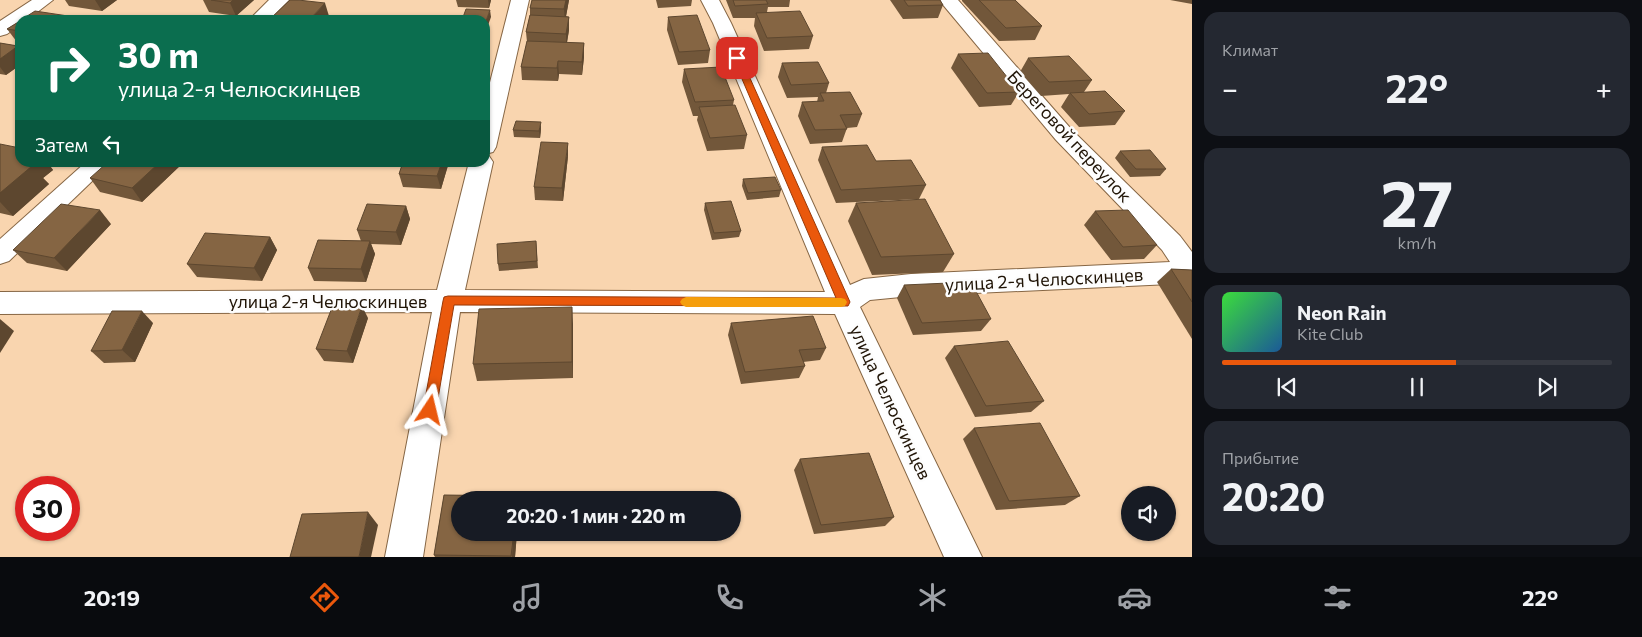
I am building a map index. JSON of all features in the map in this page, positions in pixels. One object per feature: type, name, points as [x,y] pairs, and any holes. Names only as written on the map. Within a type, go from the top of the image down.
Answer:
[{"type":"street","points":[[22,15],[44,0]]},
{"type":"street","points":[[264,15],[280,0]]},
{"type":"street","points":[[490,126],[520,0]]},
{"type":"street","name":"улица Челюскинцев","points":[[710,0],[722,23],[844,302],[963,557]]},
{"type":"street","name":"Береговой переулок","points":[[948,0],[1064,135],[1171,243],[1191,272]]},
{"type":"street","points":[[0,30],[15,20]]},
{"type":"street","points":[[0,254],[96,167]]},
{"type":"street","points":[[404,557],[448,301],[480,167]]},
{"type":"street","name":"улица 2-я Челюскинцев","points":[[0,303],[844,302],[864,290],[912,285],[1191,272]]},
{"type":"building","points":[[211,0],[233,0],[230,3]]},
{"type":"building","points":[[290,0],[325,3],[314,15],[274,15]]},
{"type":"building","points":[[532,0],[566,0],[564,9],[530,8]]},
{"type":"building","points":[[733,0],[766,0],[768,4],[735,6]]},
{"type":"building","points":[[904,0],[940,0],[943,5],[908,6]]},
{"type":"building","points":[[979,0],[1015,0],[1042,26],[1006,28]]},
{"type":"building","points":[[466,9],[490,10],[488,15],[464,15]]},
{"type":"building","points":[[35,11],[61,15],[29,15]]},
{"type":"building","points":[[800,11],[813,36],[767,38],[756,13]]},
{"type":"building","points":[[530,15],[569,17],[566,34],[526,32]]},
{"type":"building","points":[[697,15],[710,50],[679,52],[668,17]]},
{"type":"building","points":[[15,24],[15,30],[7,29]]},
{"type":"building","points":[[527,41],[584,43],[582,62],[558,61],[557,68],[521,67]]},
{"type":"building","points":[[0,43],[15,46],[15,48],[0,59]]},
{"type":"building","points":[[988,53],[1019,92],[987,93],[958,54]]},
{"type":"building","points":[[1069,56],[1092,80],[1049,82],[1028,58]]},
{"type":"building","points":[[818,62],[829,83],[791,85],[782,63]]},
{"type":"building","points":[[721,67],[734,100],[695,102],[684,69]]},
{"type":"building","points":[[1105,91],[1125,111],[1089,114],[1070,93]]},
{"type":"building","points":[[850,92],[862,114],[840,115],[847,129],[815,130],[802,102],[824,101],[820,93]]},
{"type":"building","points":[[735,105],[747,135],[710,138],[699,107]]},
{"type":"building","points":[[516,121],[541,122],[539,131],[513,130]]},
{"type":"building","points":[[541,142],[568,143],[562,188],[534,187]]},
{"type":"building","points":[[0,144],[15,147],[15,167],[31,167],[0,193]]},
{"type":"building","points":[[867,145],[876,161],[911,160],[926,185],[841,190],[822,147]]},
{"type":"building","points":[[1150,150],[1166,169],[1136,169],[1120,151]]},
{"type":"building","points":[[102,167],[155,167],[132,188],[90,178]]},
{"type":"building","points":[[401,167],[440,167],[437,176],[399,174]]},
{"type":"building","points":[[775,177],[781,190],[748,193],[743,179]]},
{"type":"building","points":[[925,199],[954,254],[881,257],[856,203]]},
{"type":"building","points":[[731,201],[741,231],[714,233],[705,203]]},
{"type":"building","points":[[61,204],[100,210],[54,258],[13,250]]},
{"type":"building","points":[[367,204],[406,206],[396,232],[357,230]]},
{"type":"building","points":[[1128,210],[1157,245],[1123,247],[1095,211]]},
{"type":"building","points":[[205,233],[270,237],[254,268],[187,264]]},
{"type":"building","points":[[318,240],[370,241],[361,269],[308,268]]},
{"type":"building","points":[[536,241],[537,261],[498,264],[497,244]]},
{"type":"building","points":[[1171,269],[1192,270],[1192,302]]},
{"type":"building","points":[[971,282],[991,319],[922,323],[904,285]]},
{"type":"building","points":[[333,305],[362,306],[347,351],[316,349]]},
{"type":"building","points":[[572,307],[572,362],[473,364],[479,309]]},
{"type":"building","points":[[112,311],[142,311],[122,350],[91,351]]},
{"type":"building","points":[[813,316],[826,348],[799,350],[805,366],[745,372],[731,323]]},
{"type":"building","points":[[1008,341],[1044,401],[986,406],[954,346]]},
{"type":"building","points":[[1040,423],[1080,496],[1009,501],[974,428]]},
{"type":"building","points":[[869,453],[894,517],[821,525],[800,459]]},
{"type":"building","points":[[444,495],[451,495],[451,541],[513,541],[511,556],[434,555]]},
{"type":"building","points":[[368,512],[359,557],[290,557],[302,514]]},
{"type":"slow traffic","points":[[686,302],[841,302]]},
{"type":"route","points":[[430,410],[448,301],[844,302],[737,58]]}]
